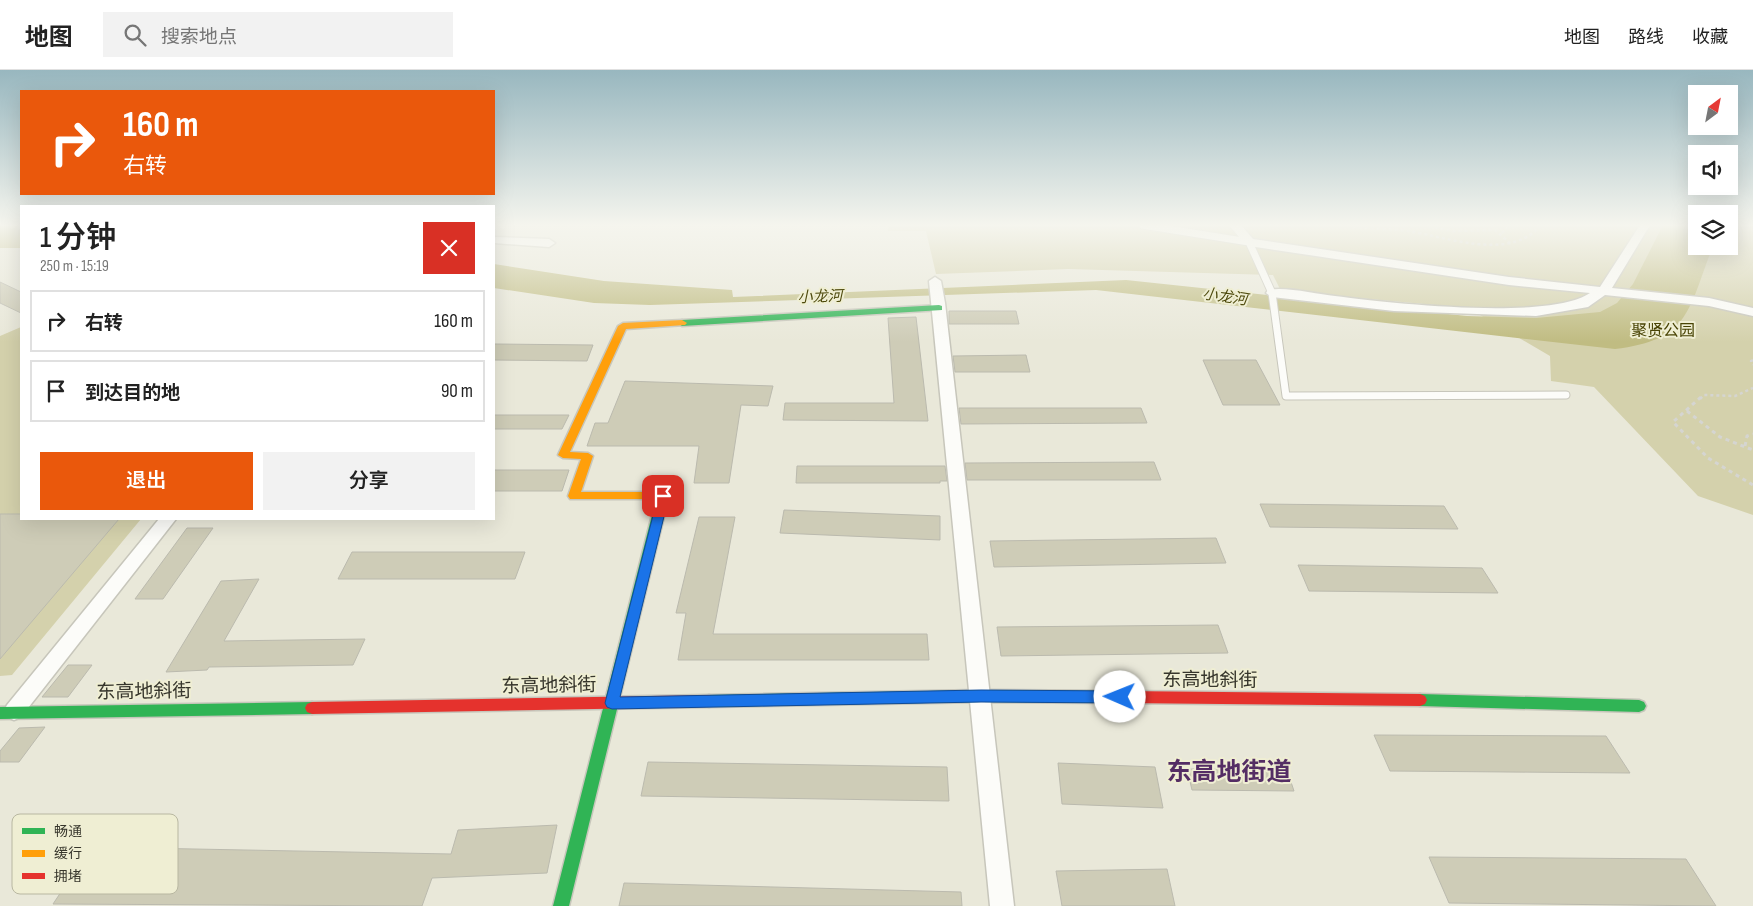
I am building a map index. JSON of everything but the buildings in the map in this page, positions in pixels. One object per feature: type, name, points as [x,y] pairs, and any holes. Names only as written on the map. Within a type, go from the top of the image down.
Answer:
[{"type":"street","points":[[1396,264],[1509,281],[1708,302],[1753,312]]},
{"type":"street","points":[[1272,293],[1394,308],[1536,312],[1583,304],[1610,291],[1624,264]]},
{"type":"street","points":[[935,282],[981,696],[1002,906]]},
{"type":"street","points":[[561,906],[663,496],[574,496],[588,456],[563,455],[623,326],[939,306]]},
{"type":"street","points":[[7,712],[167,520]]},
{"type":"street","name":"东高地斜街","points":[[7,712],[981,696],[1337,698],[1639,706]]},
{"type":"lane","points":[[1259,264],[1272,293],[1286,396],[1566,394]]},
{"type":"path","points":[[1753,360],[1751,361],[1753,365]]},
{"type":"path","points":[[1753,388],[1735,396],[1704,395],[1673,422],[1708,458],[1753,485]]},
{"type":"path","points":[[1687,411],[1720,437],[1753,450]]},
{"type":"path","points":[[1745,446],[1747,436],[1753,434]]},
{"type":"green space","name":"聚贤公园","points":[[934,264],[1753,264],[1753,515],[1698,496],[1594,387],[1551,381],[1550,356],[1468,308],[1281,291],[1273,275],[1068,269],[936,274]]},
{"type":"green space","points":[[20,327],[20,520],[140,520],[12,675],[0,676],[0,336]]},
{"type":"water","name":"小龙河","points":[[495,264],[604,281],[732,290],[733,297],[1126,280],[1467,316],[1536,318],[1600,312],[1617,303],[1633,284],[1643,264],[1706,264],[1691,304],[1683,318],[1673,329],[1659,338],[1640,345],[1615,349],[1096,290],[650,305],[594,303],[495,288]]},
{"type":"traffic: fast","points":[[682,323],[939,308]]},
{"type":"traffic: fast","points":[[561,906],[663,496],[658,496]]},
{"type":"traffic: fast","points":[[709,701],[981,696],[1121,697]]},
{"type":"traffic: fast","points":[[1420,700],[1639,706]]},
{"type":"traffic: fast","points":[[0,713],[312,708]]},
{"type":"traffic: slow","points":[[658,496],[574,496],[588,456],[563,455],[623,326],[682,323]]},
{"type":"traffic: jam","points":[[1121,697],[1420,700]]},
{"type":"traffic: jam","points":[[312,708],[709,701]]},
{"type":"district","name":"东高地街道","points":[[1229,772]]},
{"type":"route","points":[[663,496],[612,703],[981,696],[1120,697]]}]
